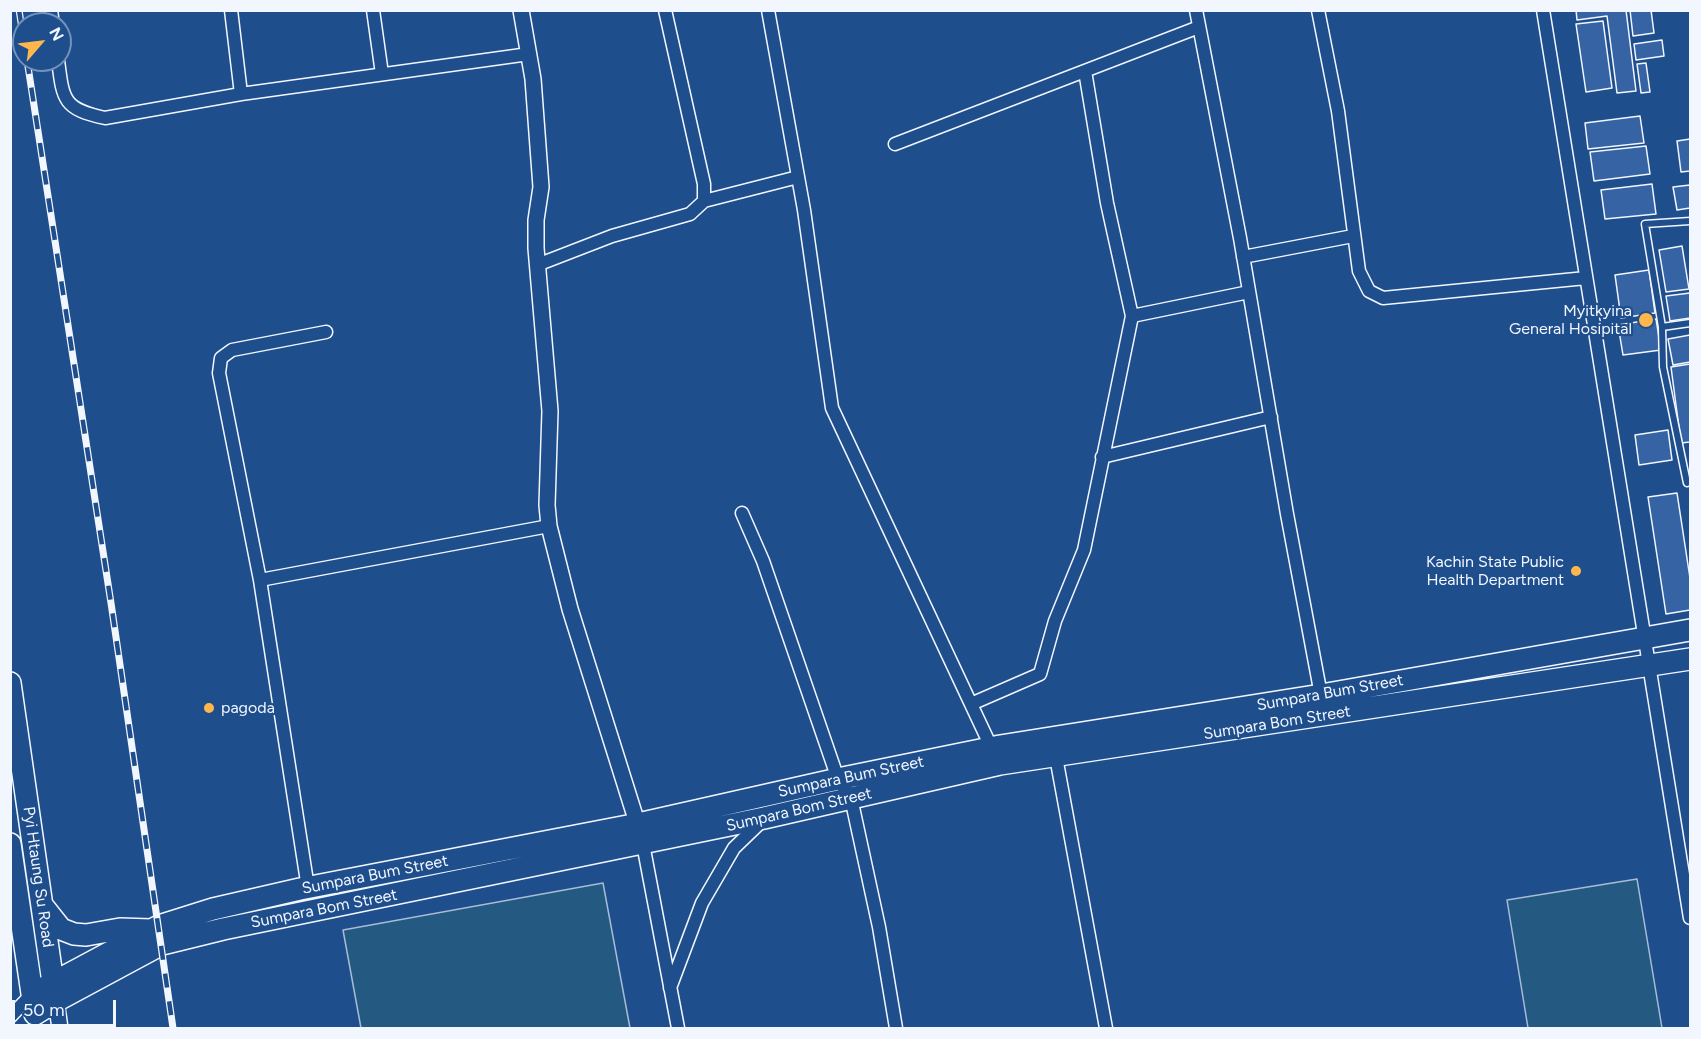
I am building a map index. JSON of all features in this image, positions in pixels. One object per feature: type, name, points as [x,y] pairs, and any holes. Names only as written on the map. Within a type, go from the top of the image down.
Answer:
[{"type":"highway","name":"Sumpara Bum Street","points":[[35,1012],[55,992],[152,930],[213,909],[308,888],[641,834],[838,779],[996,756],[1321,695],[1690,630]]},
{"type":"highway","name":"Sumpara Bom Street","points":[[55,992],[162,944],[641,834],[764,818],[851,798],[996,756],[1056,757],[1690,658]]},
{"type":"highway","name":"Pyi Htaung Su Road","points":[[10,683],[55,992]]},
{"type":"highway","points":[[10,844],[35,1012]]},
{"type":"highway","points":[[42,904],[61,929],[74,934],[86,935],[120,929],[152,930]]},
{"type":"street","points":[[231,10],[241,94]]},
{"type":"street","points":[[373,10],[382,74]]},
{"type":"street","points":[[521,10],[534,79],[541,188],[536,220],[537,265],[550,411],[547,505],[549,526],[570,609],[641,834],[678,1029]]},
{"type":"street","points":[[665,10],[704,184],[704,201]]},
{"type":"street","points":[[768,10],[798,177],[832,408],[996,756]]},
{"type":"street","points":[[1196,10],[1243,257],[1321,695]]},
{"type":"street","points":[[1318,10],[1338,111],[1359,270],[1369,291],[1383,298],[1586,278]]},
{"type":"street","points":[[1543,10],[1651,665],[1690,918]]},
{"type":"street","points":[[895,144],[1199,27]]},
{"type":"street","points":[[60,72],[62,88],[70,106],[105,118],[241,94],[529,54]]},
{"type":"street","points":[[971,704],[1040,674],[1054,621],[1084,550],[1132,316],[1107,203],[1085,71]]},
{"type":"street","points":[[537,265],[612,236],[690,214],[704,201],[798,177]]},
{"type":"street","points":[[1243,257],[1353,236]]},
{"type":"street","points":[[1132,316],[1249,292]]},
{"type":"street","points":[[308,888],[260,580],[219,373],[221,358],[232,350],[326,332]]},
{"type":"street","points":[[1102,458],[1271,417]]},
{"type":"street","points":[[742,513],[766,572],[838,779],[851,798],[879,927],[896,1029]]},
{"type":"street","points":[[260,580],[549,526]]},
{"type":"street","points":[[1056,757],[1106,1029]]},
{"type":"street","points":[[670,988],[702,903],[734,848],[764,818]]},
{"type":"street","points":[[55,992],[60,1029]]},
{"type":"street","points":[[10,1018],[35,1012]]},
{"type":"street","points":[[10,1018],[35,1012]]},
{"type":"lane","points":[[1690,221],[1645,224],[1662,327],[1663,367],[1687,483],[1690,483]]},
{"type":"lane","points":[[1662,327],[1690,323]]},
{"type":"shaded area","points":[[1637,879],[1662,1028],[1528,1028],[1507,900]]},
{"type":"shaded area","points":[[603,883],[630,1028],[361,1028],[343,930]]},
{"type":"building","points":[[1576,10],[1626,10],[1636,91],[1617,93],[1607,16],[1577,20]]},
{"type":"building","points":[[1630,10],[1651,10],[1654,33],[1633,36]]},
{"type":"building","points":[[1603,21],[1612,88],[1586,92],[1576,24]]},
{"type":"building","points":[[1662,40],[1664,56],[1636,60],[1634,44]]},
{"type":"building","points":[[1646,63],[1650,92],[1641,93],[1637,64]]},
{"type":"building","points":[[1640,116],[1644,143],[1588,149],[1585,123]]},
{"type":"building","points":[[1690,139],[1690,171],[1681,172],[1677,141]]},
{"type":"building","points":[[1646,146],[1650,174],[1594,181],[1590,152]]},
{"type":"building","points":[[1652,184],[1656,214],[1605,219],[1601,190]]},
{"type":"building","points":[[1690,185],[1690,208],[1677,210],[1673,187]]},
{"type":"building","points":[[1682,246],[1689,289],[1666,292],[1659,250]]},
{"type":"building","points":[[1649,270],[1655,313],[1621,318],[1615,275]]},
{"type":"building","points":[[1690,293],[1690,318],[1670,321],[1666,296]]},
{"type":"building","points":[[1656,319],[1661,350],[1623,355],[1618,325]]},
{"type":"building","points":[[1690,335],[1690,362],[1673,365],[1668,339]]},
{"type":"building","points":[[1690,364],[1690,442],[1681,443],[1671,367]]},
{"type":"building","points":[[1668,430],[1672,460],[1639,465],[1635,435]]},
{"type":"building","points":[[1677,493],[1690,578],[1690,610],[1666,614],[1648,497]]},
{"type":"railway","points":[[29,72],[111,603],[173,1028]]},
{"type":"place","name":"Myitkyina General Hosipital","points":[[1646,320]]},
{"type":"place","name":"Kachin State Public Health Department","points":[[1576,571]]},
{"type":"place","name":"pagoda","points":[[209,708]]}]
